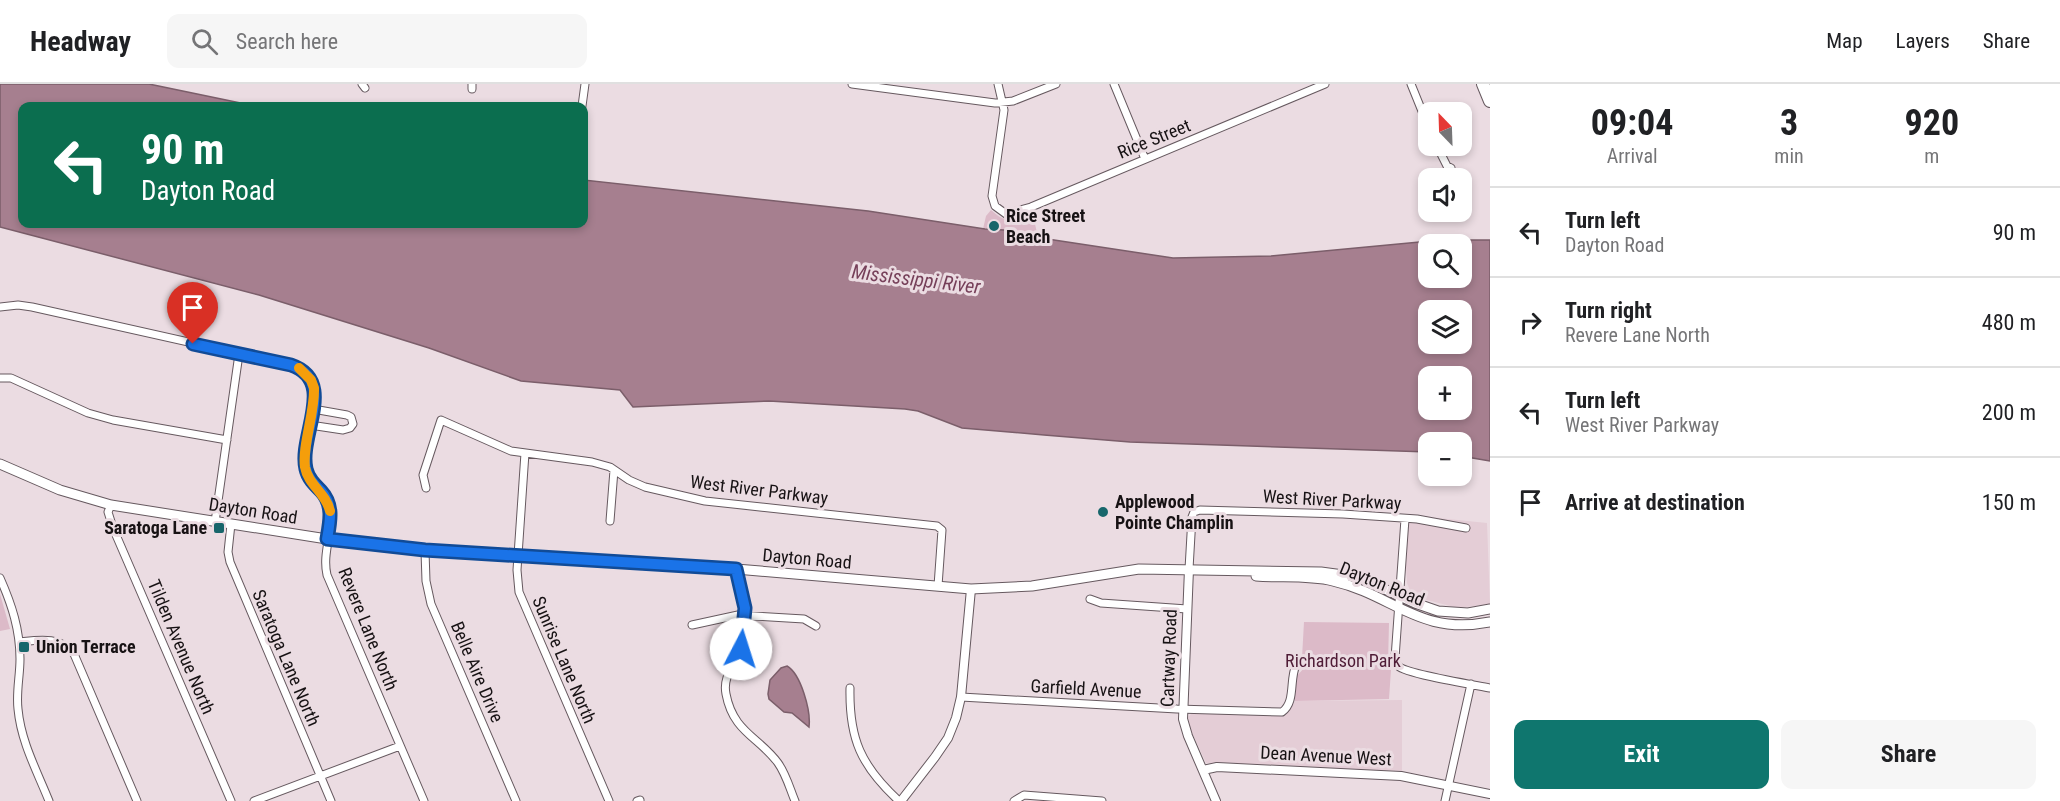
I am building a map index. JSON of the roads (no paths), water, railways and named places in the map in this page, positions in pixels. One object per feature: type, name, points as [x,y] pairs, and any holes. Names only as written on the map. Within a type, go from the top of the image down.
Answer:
[{"type":"main road","name":"Dayton Road","points":[[0,464],[60,490],[111,505],[327,539],[425,550],[736,569],[971,589],[1032,586],[1132,570],[1189,569],[1336,573],[1358,578],[1428,608],[1468,613],[1490,609]]},
{"type":"main road","name":"Dayton Road","points":[[1189,569],[1334,581],[1443,624],[1464,625],[1490,622]]},
{"type":"street","points":[[583,102],[585,84]]},
{"type":"street","points":[[852,84],[1003,103],[1014,101],[1056,84]]},
{"type":"street","points":[[998,84],[1003,103]]},
{"type":"street","points":[[1114,84],[1145,159]]},
{"type":"street","name":"Rice Street","points":[[1003,103],[1002,128],[992,196],[995,206],[1006,214],[1012,214],[1323,84]]},
{"type":"street","points":[[1411,84],[1418,102]]},
{"type":"street","points":[[1442,156],[1447,166],[1451,168]]},
{"type":"street","points":[[0,307],[18,305],[32,307],[239,354],[215,522]]},
{"type":"street","name":"Revere Lane North","points":[[239,354],[300,368],[311,380],[314,397],[305,466],[311,481],[329,503],[331,512],[325,555],[327,575],[424,801]]},
{"type":"street","points":[[0,378],[11,378],[88,413],[113,420],[227,440]]},
{"type":"street","points":[[310,425],[343,430],[350,428],[353,424],[351,417],[346,415],[313,409]]},
{"type":"street","name":"West River Parkway","points":[[426,488],[423,475],[441,420],[500,447],[525,453],[592,462],[645,486],[705,501],[937,526],[942,530],[939,586]]},
{"type":"street","name":"Sunrise Lane North","points":[[525,453],[518,583],[523,603],[609,801]]},
{"type":"street","points":[[610,521],[614,470]]},
{"type":"street","name":"Tilden Avenue North","points":[[111,505],[108,512],[112,528],[231,801]]},
{"type":"street","name":"West River Parkway","points":[[1196,511],[1405,519],[1466,528]]},
{"type":"street","name":"Cartway Road","points":[[1196,511],[1192,517],[1189,569],[1185,728],[1216,801]]},
{"type":"street","points":[[1405,519],[1395,658],[1397,665],[1401,668],[1490,688]]},
{"type":"street","name":"Saratoga Lane North","points":[[231,524],[228,552],[230,562],[331,801]]},
{"type":"street","name":"Belle Aire Drive","points":[[425,550],[426,581],[432,604],[516,801]]},
{"type":"street","points":[[736,569],[745,608],[741,649],[726,677],[726,695],[738,725],[778,762],[795,801]]},
{"type":"street","points":[[0,578],[13,610],[19,642],[17,693],[20,725],[24,742],[49,801]]},
{"type":"street","points":[[850,687],[851,723],[870,772],[900,801],[948,738],[956,718],[961,697],[971,589]]},
{"type":"street","points":[[1090,599],[1101,603],[1187,609]]},
{"type":"street","points":[[692,625],[744,615],[804,619],[816,626]]},
{"type":"street","points":[[19,642],[53,640],[69,647],[137,801]]},
{"type":"street","name":"Garfield Avenue","points":[[961,697],[1282,712],[1288,708],[1291,700],[1292,675],[1296,665]]},
{"type":"street","points":[[1445,801],[1472,684]]},
{"type":"street","points":[[254,801],[400,746]]},
{"type":"street","name":"Dean Avenue West","points":[[1203,770],[1217,767],[1381,774],[1490,794]]},
{"type":"street","points":[[1015,800],[1024,795],[1102,801]]},
{"type":"water","name":"Mississippi River","points":[[0,84],[149,84],[236,102],[18,102],[18,228],[588,228],[588,180],[868,211],[1004,230],[1021,235],[1173,258],[1271,256],[1418,242],[1418,288],[1472,288],[1472,240],[1490,240],[1490,461],[1472,458],[1472,432],[1418,432],[1418,452],[1130,442],[962,428],[918,411],[905,409],[769,401],[633,407],[620,390],[521,381],[429,348],[259,295],[0,227]]},
{"type":"water","points":[[787,666],[801,685],[808,712],[809,727],[792,713],[784,712],[769,699],[770,680],[781,668]]},
{"type":"place","name":"Rice Street Beach","points":[[994,226]]},
{"type":"place","name":"Applewood Pointe Champlin","points":[[1103,512]]},
{"type":"place","name":"Saratoga Lane","points":[[219,528]]},
{"type":"place","name":"Union Terrace","points":[[24,647]]},
{"type":"park label","name":"Richardson Park","points":[[1343,661]]}]
